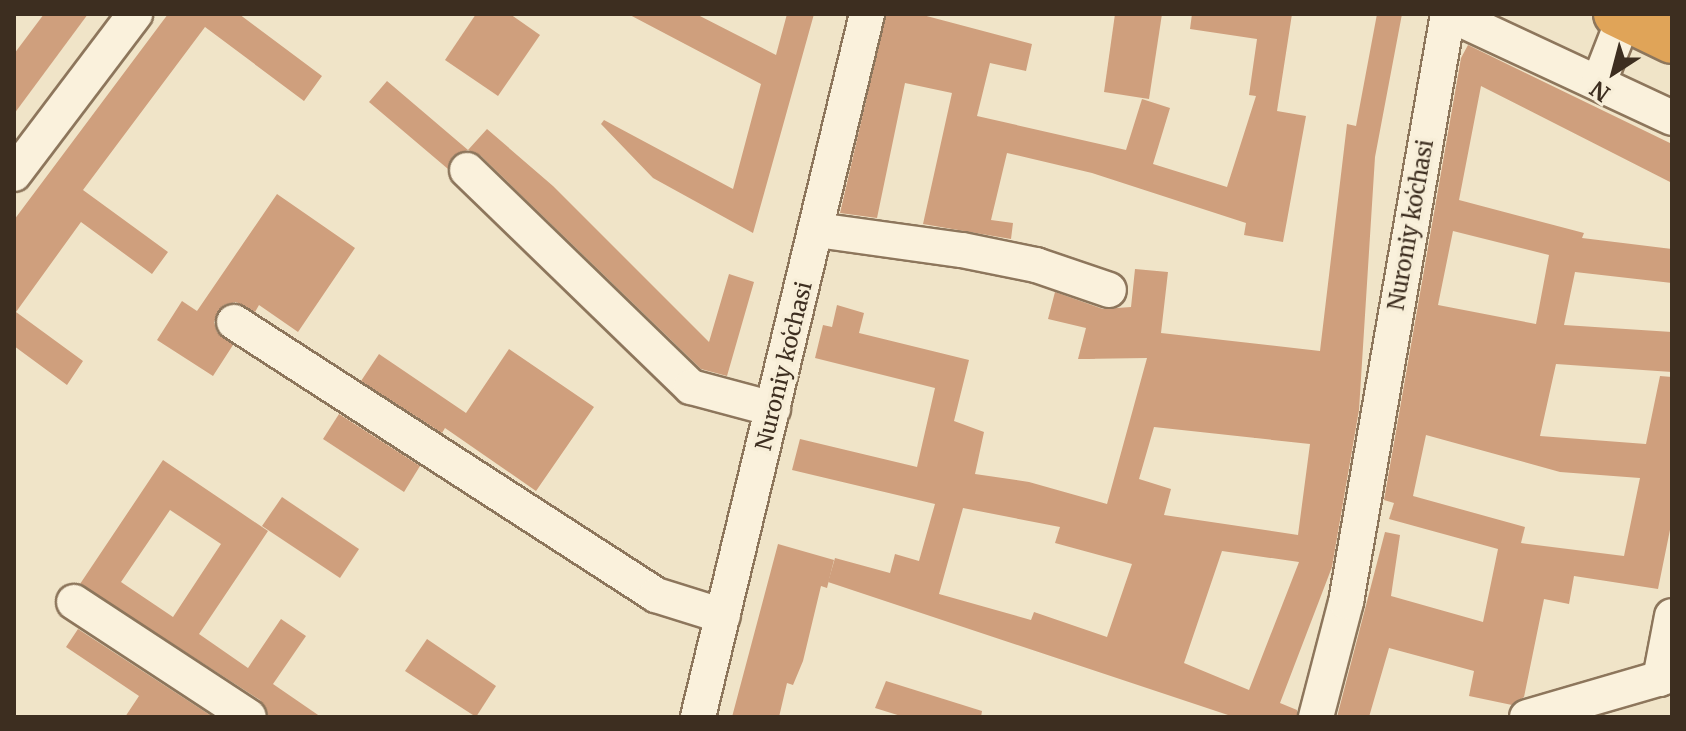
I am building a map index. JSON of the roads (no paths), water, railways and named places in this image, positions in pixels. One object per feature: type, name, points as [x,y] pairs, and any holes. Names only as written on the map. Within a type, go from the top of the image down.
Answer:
[{"type":"highway","points":[[1620,16],[1672,41]]},
{"type":"street","points":[[14,174],[135,14]]},
{"type":"street","name":"Nuroniy koʻchasi","points":[[698,717],[867,14]]},
{"type":"street","points":[[1449,14],[1672,118]]},
{"type":"street","name":"Nuroniy koʻchasi","points":[[1316,717],[1346,602],[1449,14]]},
{"type":"street","points":[[1599,82],[1620,16]]},
{"type":"street","points":[[467,170],[691,387],[773,409]]},
{"type":"street","points":[[817,230],[977,253],[1036,265],[1109,290]]},
{"type":"street","points":[[234,322],[656,595],[723,616]]},
{"type":"street","points":[[74,602],[249,717]]},
{"type":"street","points":[[1527,717],[1666,677],[1672,616]]}]
